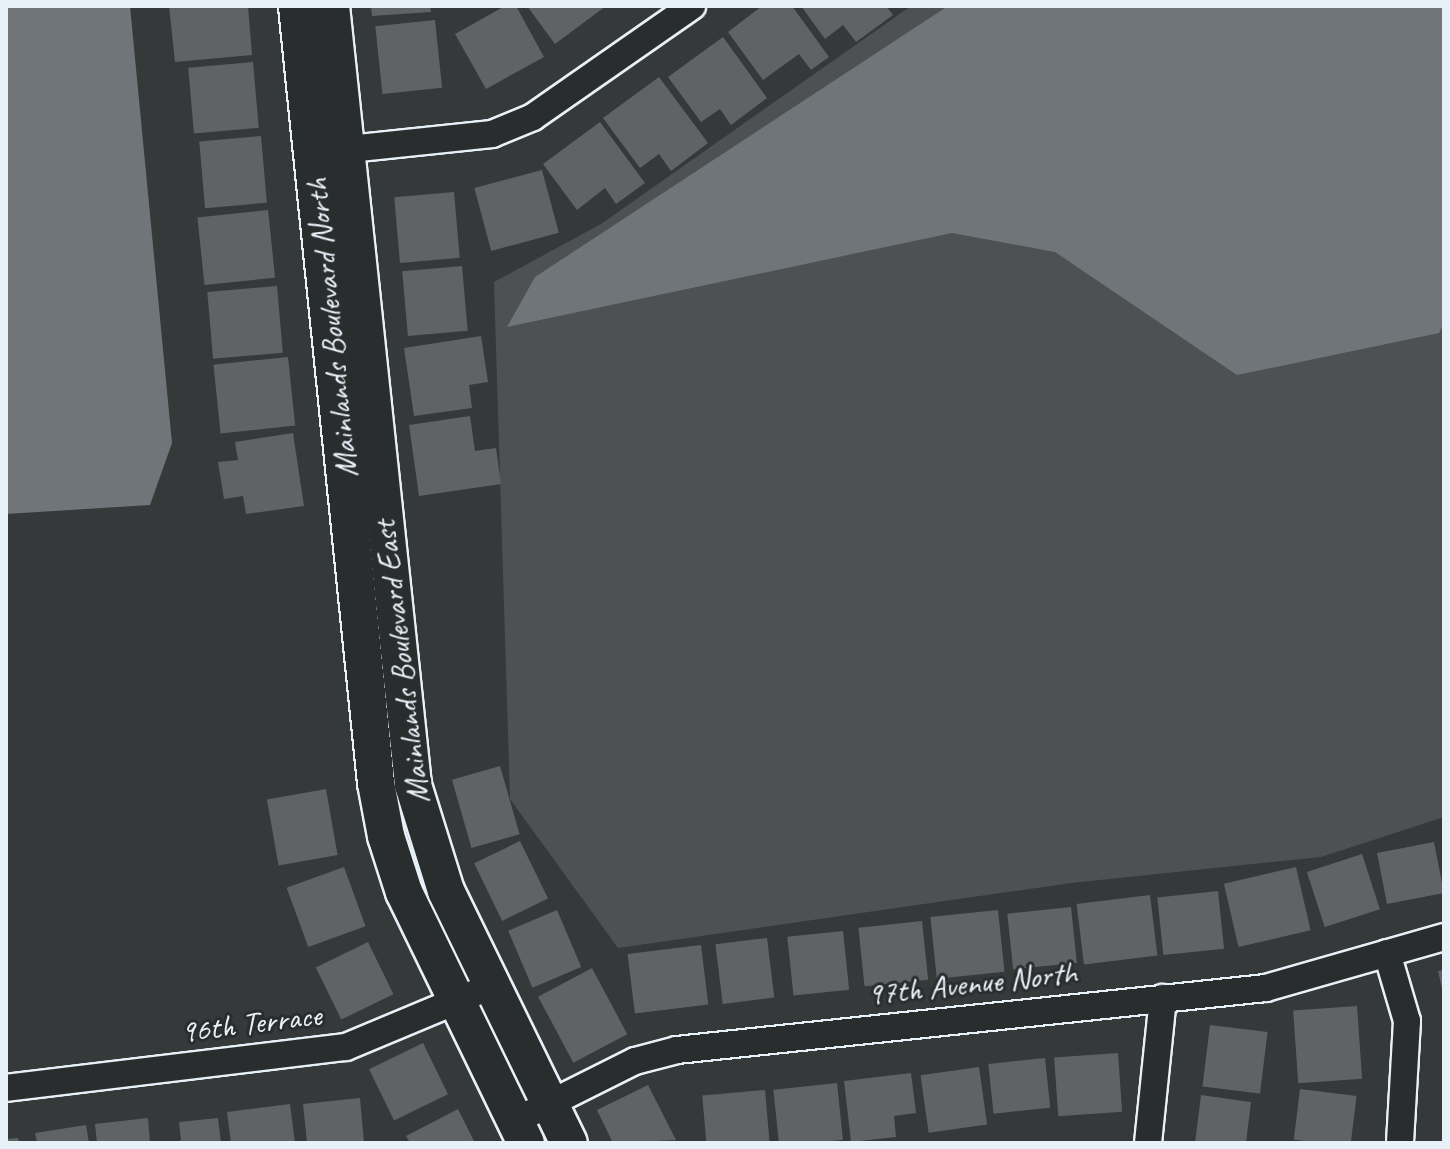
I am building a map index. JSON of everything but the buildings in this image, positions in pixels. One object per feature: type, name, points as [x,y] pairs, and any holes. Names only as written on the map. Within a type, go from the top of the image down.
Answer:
[{"type":"street","points":[[297,6],[330,151]]},
{"type":"street","points":[[330,151],[331,6]]},
{"type":"street","points":[[330,151],[492,134],[533,117],[692,6]]},
{"type":"street","name":"Mainlands Boulevard East","points":[[330,151],[413,785],[442,880],[569,1143]]},
{"type":"street","name":"Mainlands Boulevard North","points":[[330,151],[376,783],[404,892],[520,1132]]},
{"type":"street","name":"97th Avenue North","points":[[520,1132],[550,1104],[635,1061],[677,1050],[1266,988],[1444,937]]},
{"type":"street","points":[[1387,953],[1407,1021],[1400,1143]]},
{"type":"street","name":"96th Terrace","points":[[6,1088],[346,1047],[494,986]]},
{"type":"street","points":[[1148,1143],[1163,998]]},
{"type":"shaded area","points":[[6,6],[130,6],[172,443],[150,505],[6,514]]},
{"type":"shaded area","points":[[911,6],[1444,6],[1444,817],[1321,857],[1071,883],[618,948],[510,799],[494,282],[601,224]]},
{"type":"shaded area","points":[[948,6],[1444,6],[1444,323],[1439,333],[1237,375],[1055,252],[952,233],[507,327],[535,277]]}]
